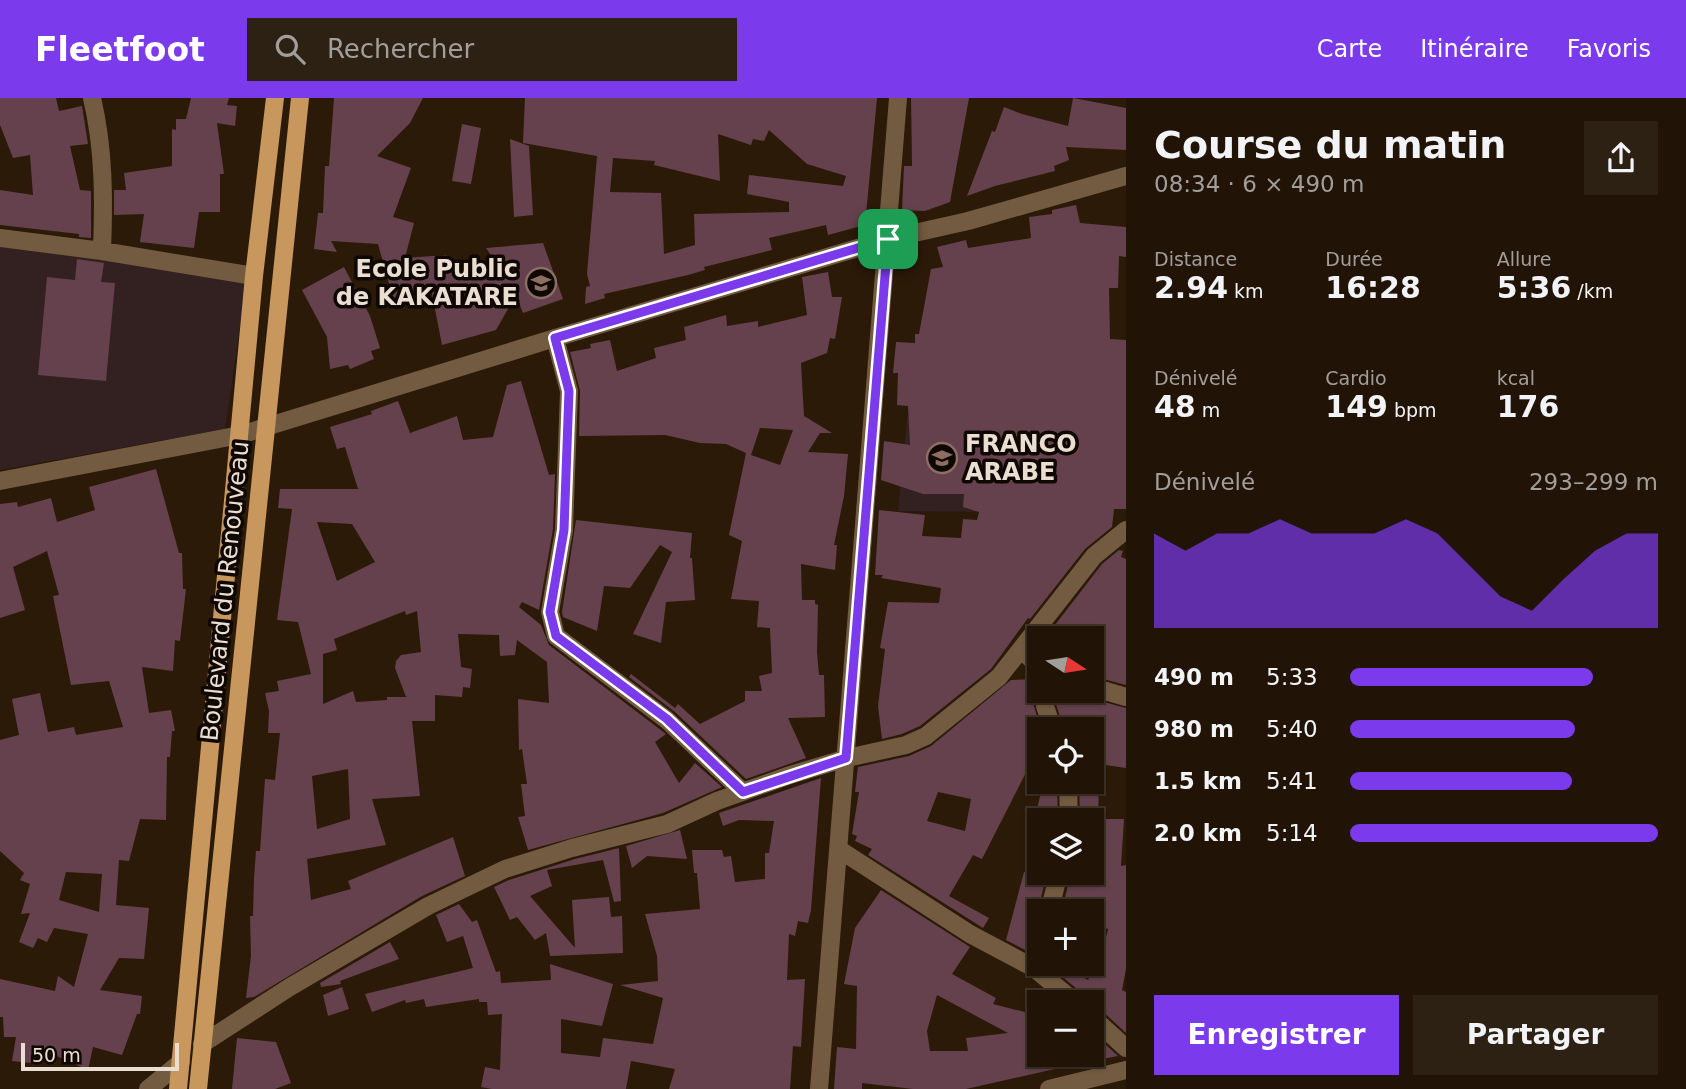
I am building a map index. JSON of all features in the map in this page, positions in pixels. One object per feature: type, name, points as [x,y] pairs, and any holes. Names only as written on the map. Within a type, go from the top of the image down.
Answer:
[{"type":"main road","name":"Boulevard du Renouveau","points":[[178,1089],[254,276],[275,98]]},
{"type":"main road","name":"Boulevard du Renouveau","points":[[198,1089],[300,98]]},
{"type":"street","points":[[92,98],[102,152],[105,191],[102,251]]},
{"type":"street","points":[[819,1089],[898,98]]},
{"type":"street","points":[[0,481],[240,435],[888,239],[968,220],[1126,176]]},
{"type":"street","points":[[0,238],[102,251],[254,276]]},
{"type":"street","points":[[555,338],[569,391],[569,425],[564,530],[551,597],[553,629],[556,636],[667,719],[743,792]]},
{"type":"street","points":[[202,1044],[290,987],[428,906],[505,869],[572,848],[667,824],[743,792],[846,758],[906,745],[926,736],[988,688],[1094,556],[1126,530]]},
{"type":"street","points":[[1021,649],[1027,655]]},
{"type":"street","points":[[1104,691],[1126,697]]},
{"type":"street","points":[[839,850],[970,934],[1027,964]]},
{"type":"street","points":[[1044,976],[1060,990]]},
{"type":"street","points":[[1104,1028],[1126,1048]]},
{"type":"street","points":[[149,1089],[181,1062]]},
{"type":"street","points":[[1049,1089],[1126,1070]]},
{"type":"shaded area","points":[[0,245],[247,279],[225,429],[0,470]]},
{"type":"shaded area","name":"FRANCO ARABE","points":[[907,417],[958,422],[995,512],[898,511]]},
{"type":"building","points":[[0,98],[56,98],[59,111],[82,106],[88,144],[70,146],[80,190],[91,191],[91,238],[79,237],[79,234],[0,225],[0,190],[33,195],[30,155],[13,158],[0,125]]},
{"type":"building","points":[[191,98],[229,98],[227,105],[237,106],[235,126],[217,123],[224,174],[220,174],[220,212],[199,212],[194,248],[140,242],[144,214],[114,215],[114,190],[126,190],[124,173],[172,166],[172,129],[176,130],[176,119],[186,119]]},
{"type":"building","points":[[334,98],[423,98],[410,123],[377,156],[411,168],[393,217],[414,223],[405,258],[447,255],[446,266],[499,267],[486,248],[543,243],[563,299],[523,313],[516,295],[496,330],[442,345],[432,294],[408,296],[394,302],[378,244],[331,241],[337,252],[314,249],[318,213],[323,213],[325,166],[329,166]]},
{"type":"building","points":[[525,98],[877,98],[865,225],[828,235],[826,225],[769,238],[772,250],[704,267],[705,270],[688,275],[604,294],[605,298],[585,304],[586,287],[590,286],[587,274],[597,156],[523,143]],"holes":[[[769,130],[807,164],[846,176],[843,186],[749,175],[747,194],[789,202],[789,212],[694,214],[695,245],[664,254],[661,193],[610,192],[613,158],[655,161],[654,165],[720,181],[718,134],[751,145],[753,139],[764,141]]]},
{"type":"building","points":[[911,98],[969,98],[950,202],[925,211],[902,210],[904,166],[912,166]]},
{"type":"building","points":[[1073,98],[1126,108],[1126,150],[1066,147],[1069,160],[1054,166],[1055,171],[967,196],[1004,107],[1068,126]]},
{"type":"building","points":[[462,124],[481,128],[471,184],[452,181]]},
{"type":"building","points":[[510,139],[529,146],[533,215],[514,217]]},
{"type":"building","points":[[1076,205],[1080,223],[1126,227],[1126,257],[1119,256],[1118,288],[1109,288],[1110,339],[1126,340],[1126,509],[1114,509],[1112,527],[1085,549],[1030,619],[1028,618],[991,669],[920,726],[882,739],[878,706],[885,649],[880,648],[888,602],[939,603],[941,588],[875,575],[879,510],[925,515],[922,536],[961,538],[963,519],[977,520],[979,512],[963,507],[964,494],[923,494],[881,480],[884,441],[910,445],[908,406],[897,405],[898,373],[893,373],[896,342],[915,343],[915,334],[919,334],[931,269],[943,267],[937,247],[966,240],[968,248],[1031,238],[1029,217],[1052,214],[1052,210]]},
{"type":"building","points":[[77,259],[104,263],[101,282],[115,283],[106,381],[38,375],[47,277],[75,280]]},
{"type":"building","points":[[344,267],[370,316],[380,348],[371,351],[374,359],[350,369],[348,365],[330,369],[327,337],[302,290]]},
{"type":"building","points":[[828,272],[832,297],[842,297],[835,339],[830,338],[827,353],[801,363],[804,416],[832,433],[820,433],[808,452],[848,454],[844,496],[834,545],[837,545],[835,570],[801,564],[802,600],[815,600],[818,605],[817,652],[819,675],[824,675],[825,717],[788,718],[806,758],[746,779],[675,712],[629,677],[631,674],[675,708],[678,704],[700,724],[745,701],[745,691],[762,691],[759,676],[772,673],[770,628],[757,627],[759,601],[731,599],[742,541],[729,535],[746,453],[726,444],[700,443],[665,435],[579,436],[580,391],[570,352],[591,348],[590,344],[610,340],[617,371],[656,358],[654,348],[686,340],[684,327],[726,315],[727,326],[758,321],[758,327],[807,315],[802,277]],"holes":[[[760,428],[793,430],[780,465],[751,455]]]},
{"type":"building","points":[[521,381],[549,475],[555,474],[553,529],[539,610],[522,602],[519,607],[541,625],[549,645],[666,734],[655,742],[679,783],[695,763],[722,787],[663,813],[528,850],[518,817],[525,816],[521,784],[527,784],[522,749],[519,750],[518,699],[549,703],[547,662],[517,640],[515,655],[500,656],[499,635],[458,634],[461,667],[472,669],[470,688],[463,687],[462,697],[435,695],[435,721],[412,721],[420,796],[372,799],[386,845],[307,859],[311,900],[351,889],[348,881],[453,837],[465,876],[422,896],[254,997],[246,998],[251,956],[250,916],[253,916],[256,851],[260,851],[265,779],[275,780],[280,733],[268,733],[269,711],[265,693],[279,691],[277,681],[311,674],[298,622],[277,620],[292,509],[278,508],[280,489],[358,489],[345,447],[337,449],[330,427],[372,414],[371,411],[398,401],[410,433],[457,416],[463,440],[493,437],[507,385]],"holes":[[[317,522],[352,524],[375,562],[337,581]],[[405,611],[406,615],[417,611],[421,652],[401,655],[395,668],[406,697],[356,702],[353,691],[323,704],[323,654],[337,650],[334,639]],[[348,769],[350,819],[317,829],[312,776]]]},
{"type":"building","points":[[156,469],[179,553],[182,553],[183,589],[186,589],[180,641],[175,640],[173,671],[142,667],[149,713],[171,710],[175,731],[172,731],[170,757],[167,757],[166,820],[140,819],[129,861],[119,860],[116,905],[149,908],[144,959],[119,958],[100,990],[142,996],[140,1014],[137,1014],[122,1055],[93,1047],[88,1070],[32,1045],[31,1063],[12,1061],[16,1037],[4,1037],[3,1017],[0,1017],[0,979],[55,991],[58,976],[74,987],[88,934],[54,928],[47,942],[38,938],[33,948],[19,942],[30,913],[21,914],[30,884],[20,880],[24,873],[0,851],[0,740],[19,735],[12,699],[40,693],[48,732],[74,727],[76,735],[123,727],[109,681],[71,685],[53,596],[59,595],[47,551],[13,567],[25,610],[0,618],[0,504],[17,502],[18,507],[51,498],[57,522],[95,510],[89,487]],"holes":[[[66,872],[102,874],[99,912],[59,900]]]},
{"type":"building","points":[[576,520],[692,533],[690,558],[695,600],[666,602],[661,643],[633,634],[672,552],[660,545],[630,588],[604,586],[597,631],[563,617]]},
{"type":"building","points":[[1119,550],[1123,551],[1121,557],[1126,559],[1126,685],[1104,679],[1104,626],[1055,625],[1102,564]]},
{"type":"building","points":[[1027,679],[1027,704],[1034,704],[1037,717],[1027,717],[1027,771],[982,859],[973,855],[949,896],[989,918],[983,928],[868,855],[872,849],[855,841],[857,836],[852,834],[859,792],[855,792],[858,767],[909,756],[931,746],[1011,680]],"holes":[[[938,792],[971,799],[965,831],[927,821]]]},
{"type":"building","points":[[1104,702],[1126,708],[1126,768],[1104,765],[1104,717],[1060,717],[1056,704]]},
{"type":"building","points":[[821,778],[811,910],[808,923],[798,921],[795,936],[789,934],[787,980],[805,979],[801,1047],[793,1046],[790,1089],[669,1089],[675,1069],[631,1061],[626,1089],[481,1087],[485,1067],[500,1070],[502,1014],[488,1015],[487,1002],[479,1002],[479,999],[426,1007],[424,999],[406,1003],[405,1000],[372,1012],[365,994],[473,968],[463,936],[447,942],[436,915],[459,904],[472,922],[477,920],[496,972],[500,971],[501,983],[551,980],[550,964],[613,984],[602,1026],[561,1019],[561,1053],[600,1057],[603,1038],[653,1044],[663,998],[620,985],[658,981],[657,956],[645,914],[700,909],[692,850],[722,850],[724,857],[731,856],[735,882],[765,879],[765,853],[769,853],[774,821],[739,820],[723,826],[719,813]]},
{"type":"building","points":[[1040,794],[1057,794],[1058,808],[1037,808]]},
{"type":"building","points":[[1079,794],[1099,794],[1098,808],[1080,808]]},
{"type":"building","points":[[1104,819],[1124,819],[1121,866],[1126,865],[1126,969],[1122,990],[1126,992],[1126,1033],[1104,1013],[1104,990],[1078,990],[1061,976],[1081,976],[1088,980],[1090,976],[1104,976],[1104,946],[1108,929],[1104,928],[1104,899],[1064,899],[1068,885],[1104,885]]},
{"type":"building","points":[[680,830],[687,859],[647,856],[632,868],[626,846]]},
{"type":"building","points":[[619,848],[621,901],[614,902],[603,860],[547,870],[552,886],[530,896],[575,948],[572,900],[609,897],[611,917],[622,916],[623,953],[550,956],[546,933],[535,940],[517,917],[510,920],[494,887],[575,859]]},
{"type":"building","points":[[1024,872],[1027,873],[1027,885],[1044,885],[1041,899],[1027,899],[1027,951],[1006,940]]},
{"type":"building","points":[[881,890],[970,947],[952,974],[996,998],[993,1004],[1027,1013],[1027,1067],[1064,1067],[966,1089],[913,1089],[862,1083],[862,1089],[834,1089],[837,1047],[856,1049],[857,986],[844,984],[855,928]],"holes":[[[937,995],[1008,1033],[966,1038],[968,1051],[930,1051],[927,1031]]]},
{"type":"building","points":[[390,942],[399,959],[340,981],[341,984],[321,987],[320,983]]},
{"type":"building","points":[[342,987],[349,1009],[328,1016],[323,995]]},
{"type":"building","points":[[237,1038],[276,1042],[291,1083],[275,1089],[232,1089]]},
{"type":"building","points":[[1104,1043],[1118,1056],[1104,1059]]},
{"type":"place","name":"Ecole Public de KAKATARE","points":[[541,283]]},
{"type":"place","name":"FRANCO ARABE","points":[[942,458]]},
{"type":"route","points":[[888,239],[846,758],[743,792],[667,719],[556,636],[553,629],[551,597],[564,530],[569,425],[569,391],[555,338],[888,239]]}]
